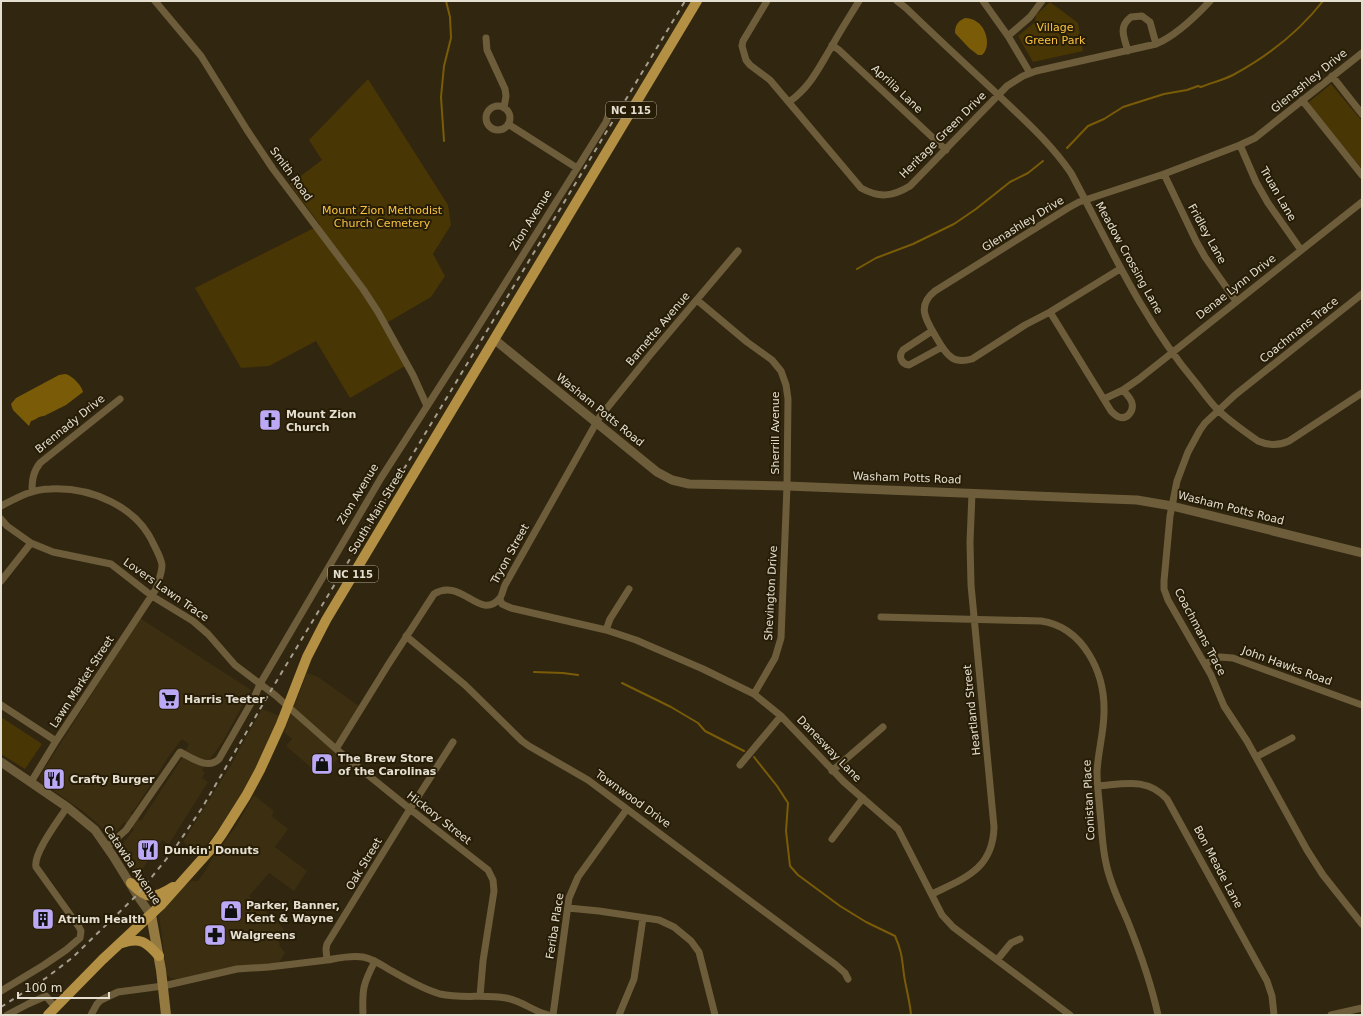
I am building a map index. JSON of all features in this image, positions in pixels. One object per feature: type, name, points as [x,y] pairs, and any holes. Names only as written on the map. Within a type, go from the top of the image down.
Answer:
[{"type":"main road","name":"South Main Street","points":[[151,915],[185,880],[212,848],[237,812],[260,770],[307,657],[326,620],[697,1]]},
{"type":"main road","points":[[131,884],[139,892],[153,897],[185,880]]},
{"type":"main road","name":"NC 115","points":[[52,1011],[120,943],[151,915]]},
{"type":"main road","name":"Catawba Avenue","points":[[151,915],[163,986],[166,1015]]},
{"type":"main road","points":[[120,943],[138,939],[148,944],[158,956]]},
{"type":"street","name":"Smith Road","points":[[155,1],[201,56],[273,169],[363,289],[378,312],[413,375],[427,406]]},
{"type":"street","name":"Heritage Green Drive","points":[[767,1],[743,41],[743,54],[746,60],[750,65],[770,80],[861,188],[869,193],[886,196],[903,190],[917,179],[1007,86],[1030,73],[1156,44],[1170,36],[1210,1]]},
{"type":"street","points":[[789,102],[804,90],[817,73],[859,1]]},
{"type":"street","name":"Meadow Crossing Lane","points":[[897,1],[1020,115],[1050,146],[1071,173],[1120,269],[1156,331],[1218,410],[1258,441],[1277,445],[1289,441],[1362,393]]},
{"type":"street","points":[[983,1],[1008,36],[1030,73]]},
{"type":"street","points":[[1008,36],[1030,17],[1042,1]]},
{"type":"street","points":[[1128,51],[1123,25],[1131,16],[1142,16],[1150,22],[1156,44]]},
{"type":"street","points":[[486,38],[487,50],[505,89],[506,96],[504,108]]},
{"type":"street","name":"Aprilia Lane","points":[[832,45],[946,150]]},
{"type":"street","name":"Glenashley Drive","points":[[1120,269],[1050,312],[1025,325],[972,359],[958,360],[951,357],[942,347],[925,317],[924,310],[926,301],[930,296],[1068,208],[1085,200],[1164,174],[1255,138],[1362,53]]},
{"type":"street","points":[[1332,76],[1362,114]]},
{"type":"street","points":[[1302,100],[1362,175]]},
{"type":"street","points":[[499,106],[504,108],[510,115],[508,124],[503,128],[495,129],[489,125],[487,121],[487,114],[492,108],[499,106]]},
{"type":"street","name":"Zion Avenue","points":[[107,847],[126,830],[180,752],[208,764],[219,760],[254,698],[260,684],[358,516],[606,122],[611,108]]},
{"type":"street","points":[[508,124],[577,168]]},
{"type":"street","name":"Truan Lane","points":[[1240,145],[1256,182],[1265,198],[1300,250]]},
{"type":"street","name":"Fridley Lane","points":[[1164,174],[1205,257],[1236,301]]},
{"type":"street","name":"Denae Lynn Drive","points":[[1104,399],[1123,390],[1139,379],[1362,202]]},
{"type":"street","name":"Barnette Avenue","points":[[597,423],[611,403],[738,251]]},
{"type":"street","name":"Coachmans Trace","points":[[1362,294],[1235,395],[1218,410],[1200,430],[1181,469],[1172,506],[1164,588],[1168,600],[1213,678],[1224,706],[1256,757],[1315,863],[1362,924]]},
{"type":"street","name":"Sherrill Avenue","points":[[697,300],[747,342],[772,360],[781,371],[786,385],[788,399],[786,486]]},
{"type":"street","points":[[1050,312],[1111,411],[1117,417],[1125,417],[1131,412],[1132,409],[1132,403],[1123,390]]},
{"type":"street","points":[[932,331],[903,350],[900,353],[902,361],[906,365],[909,365],[942,347]]},
{"type":"street","name":"Washam Potts Road","points":[[495,340],[657,472],[672,480],[689,484],[786,486],[1127,499],[1172,506],[1362,553]]},
{"type":"street","name":"Brennady Drive","points":[[32,492],[34,470],[40,463],[120,399]]},
{"type":"street","name":"Tryon Street","points":[[336,749],[431,597],[439,591],[445,589],[456,591],[485,606],[493,604],[500,599],[505,585],[597,423]]},
{"type":"street","name":"Shevington Drive","points":[[754,694],[775,658],[780,638],[786,486]]},
{"type":"street","name":"Lawn Market Street","points":[[1,506],[32,492],[51,488],[76,490],[97,496],[119,505],[139,522],[150,536],[162,566],[156,589],[152,596],[56,741],[31,782]]},
{"type":"street","name":"Heartland Street","points":[[932,894],[959,881],[980,867],[990,850],[994,837],[970,559],[972,493]]},
{"type":"street","name":"Lovers Lawn Trace","points":[[1,519],[7,526],[31,543],[54,552],[111,564],[152,596],[200,626],[230,661],[260,684]]},
{"type":"street","points":[[1,581],[31,543]]},
{"type":"street","points":[[606,630],[610,619],[629,589]]},
{"type":"street","name":"Danesway Lane","points":[[500,599],[502,604],[511,608],[606,630],[654,647],[711,672],[754,694],[781,716],[832,771],[898,829],[942,915],[953,927],[1070,1015]]},
{"type":"street","name":"Conistan Place","points":[[881,617],[1048,622],[1068,631],[1083,645],[1090,656],[1098,676],[1104,700],[1104,720],[1097,758],[1103,848],[1109,876],[1138,948],[1158,1015]]},
{"type":"street","name":"Townwood Drive","points":[[406,636],[465,685],[522,741],[588,780],[836,965],[845,973],[848,979]]},
{"type":"street","name":"John Hawks Road","points":[[1205,664],[1220,657],[1233,658],[1362,704]]},
{"type":"street","name":"Hickory Street","points":[[260,684],[336,749],[488,870],[494,885],[494,891],[483,962],[480,996]]},
{"type":"street","points":[[1,705],[56,741]]},
{"type":"street","points":[[740,765],[781,716]]},
{"type":"street","points":[[832,771],[883,727]]},
{"type":"street","points":[[1256,757],[1292,738]]},
{"type":"street","name":"Oak Street","points":[[327,960],[326,949],[328,944],[410,809],[454,742]]},
{"type":"street","name":"Catawba Avenue","points":[[1,762],[67,807],[95,830],[151,915]]},
{"type":"street","name":"Bon Meade Lane","points":[[1098,786],[1139,783],[1155,788],[1167,799],[1267,981],[1272,996],[1274,1015]]},
{"type":"street","points":[[832,839],[863,798]]},
{"type":"street","points":[[1,991],[44,965],[66,950],[80,938],[81,931],[79,927],[36,867],[35,862],[43,845],[67,807]]},
{"type":"street","name":"Feriba Place","points":[[553,1015],[570,894],[578,877],[627,810]]},
{"type":"street","points":[[568,908],[659,920],[674,927],[695,946],[701,958],[715,1015]]},
{"type":"street","points":[[619,1015],[634,979],[643,918]]},
{"type":"street","points":[[997,960],[1011,944],[1020,939]]},
{"type":"street","points":[[91,1015],[96,1004],[101,1000],[125,991],[163,986],[237,970],[293,965],[357,956],[375,961],[412,983],[438,993],[456,996],[500,997],[517,1000],[548,1015]]},
{"type":"street","points":[[363,1015],[362,998],[364,983],[375,961]]},
{"type":"street","points":[[7,1015],[46,996],[52,1011]]},
{"type":"street","points":[[1331,1015],[1362,1008]]},
{"type":"shaded area","points":[[965,18],[977,22],[985,33],[987,43],[985,52],[982,55],[978,55],[969,48],[955,33],[957,24],[960,20]]},
{"type":"shaded area","points":[[65,374],[71,376],[76,381],[83,392],[66,405],[31,421],[29,426],[13,410],[11,404],[16,398],[59,375]]},
{"type":"shaded area","points":[[140,618],[251,690],[223,741],[202,770],[205,772],[202,778],[208,782],[169,844],[162,840],[137,877],[120,848],[134,829],[124,822],[114,834],[108,833],[83,811],[41,782],[40,776]],"holes":[[[182,739],[189,744],[181,760],[141,821],[130,813],[134,810],[171,753]]]},
{"type":"shaded area","points":[[307,673],[318,677],[359,706],[331,748],[340,756],[322,777],[286,746],[292,739],[284,732]]},
{"type":"shaded area","points":[[262,709],[280,716],[253,778],[226,821],[198,854],[183,842],[231,765]]},
{"type":"shaded area","points":[[254,795],[274,811],[272,816],[288,829],[275,847],[307,871],[294,891],[269,873],[249,896],[284,929],[279,936],[280,938],[278,941],[285,953],[278,964],[236,966],[178,979],[171,978],[167,975],[159,915],[166,905],[184,886],[191,881],[198,881],[236,826]]},
{"type":"green space","name":"Village Green Park","points":[[1050,2],[1078,23],[1083,51],[1033,62],[1018,36],[1035,22],[1036,15]]},
{"type":"green space","name":"Mount Zion Methodist Church Cemetery","points":[[368,79],[448,205],[451,225],[433,254],[445,276],[431,297],[383,325],[405,366],[350,398],[316,341],[269,366],[241,368],[195,288],[320,225],[290,184],[322,160],[309,140]]},
{"type":"green space","points":[[1331,84],[1362,121],[1362,169],[1310,105],[1309,102]]},
{"type":"green space","points":[[1,717],[42,744],[25,769],[1,754]]},
{"type":"waterway","points":[[444,141],[441,97],[444,66],[451,38],[450,17],[446,1]]},
{"type":"waterway","points":[[1067,148],[1088,126],[1104,119],[1123,107],[1164,94],[1187,90],[1198,86],[1201,87],[1229,77],[1246,68],[1282,43],[1313,13],[1323,1]]},
{"type":"waterway","points":[[857,269],[876,258],[913,244],[954,224],[1010,182],[1028,173],[1043,161]]},
{"type":"waterway","points":[[534,672],[578,675]]},
{"type":"waterway","points":[[622,683],[671,707],[698,723],[705,731],[744,751]]},
{"type":"waterway","points":[[754,757],[777,786],[788,803],[786,831],[790,866],[798,875],[840,906],[866,922],[895,936],[901,956],[911,1015]]},
{"type":"railway","points":[[1,1007],[46,978],[72,958],[137,895],[173,851],[202,808],[270,692],[685,1]]},
{"type":"place","name":"Mount Zion Church","points":[[270,420]]},
{"type":"place","name":"Harris Teeter","points":[[169,699]]},
{"type":"place","name":"The Brew Store of the Carolinas","points":[[322,764]]},
{"type":"place","name":"Crafty Burger","points":[[54,779]]},
{"type":"place","name":"Dunkin' Donuts","points":[[148,850]]},
{"type":"place","name":"Parker, Banner, Kent & Wayne","points":[[231,911]]},
{"type":"place","name":"Atrium Health","points":[[43,919]]},
{"type":"place","name":"Walgreens","points":[[215,935]]}]
